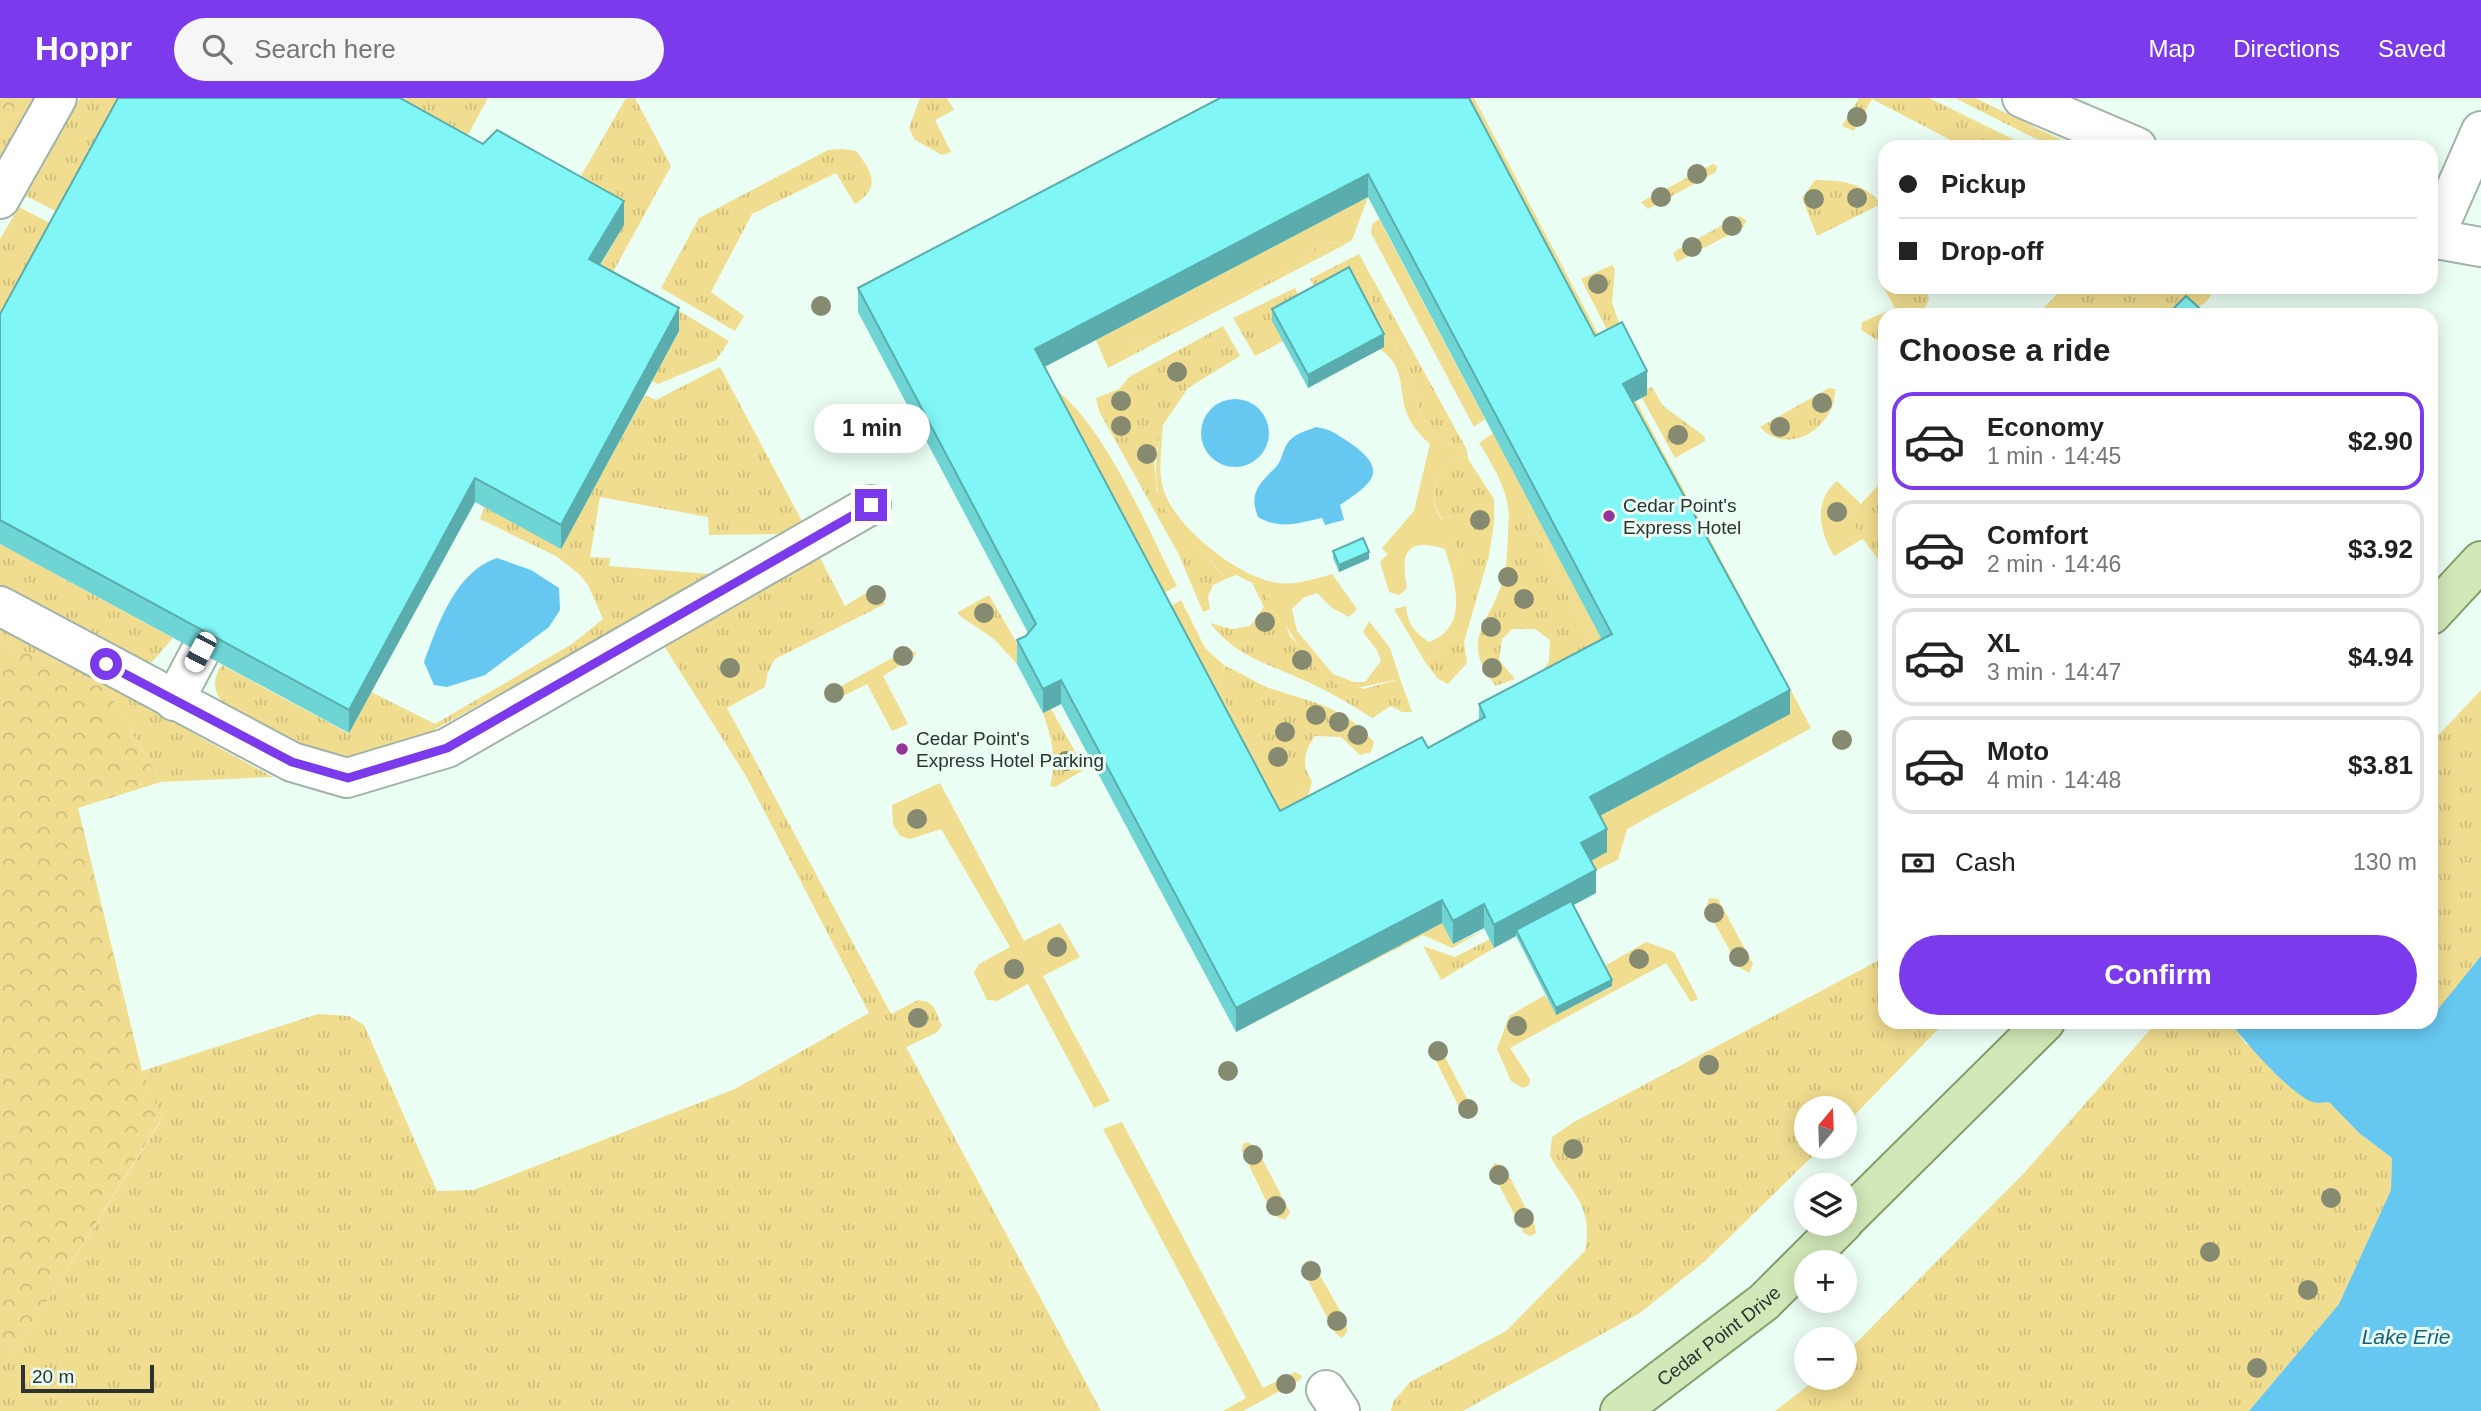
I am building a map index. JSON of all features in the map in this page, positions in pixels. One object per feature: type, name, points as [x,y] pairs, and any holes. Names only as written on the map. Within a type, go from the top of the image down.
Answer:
[{"type":"main road","points":[[2438,607],[2481,561]]},
{"type":"main road","name":"Cedar Point Drive","points":[[1857,1209],[2038,1029]]},
{"type":"main road","name":"Cedar Point Drive","points":[[1620,1411],[1763,1302],[1830,1236]]},
{"type":"street","points":[[0,199],[57,98]]},
{"type":"street","points":[[2022,98],[2121,140]]},
{"type":"street","points":[[2438,225],[2481,131]]},
{"type":"street","points":[[2438,239],[2481,247]]},
{"type":"street","points":[[0,606],[292,762],[348,778],[447,748],[871,505]]},
{"type":"street","points":[[174,701],[200,652]]},
{"type":"green space","points":[[0,98],[19,98],[0,131]]},
{"type":"green space","points":[[19,98],[35,98],[0,162],[0,131]]},
{"type":"green space","points":[[80,98],[130,98],[66,216],[26,196]]},
{"type":"green space","points":[[357,98],[488,98],[458,153]]},
{"type":"green space","points":[[626,98],[635,98],[671,166],[613,272],[601,264],[624,225],[570,195]]},
{"type":"green space","points":[[920,98],[947,98],[954,110],[935,120],[951,152],[942,155],[915,140],[909,128]]},
{"type":"green space","points":[[1457,98],[1474,98],[1608,353],[1595,360]]},
{"type":"green space","points":[[1859,98],[1929,98],[2015,140],[1951,140],[1872,99],[1854,131],[1842,126]]},
{"type":"green space","points":[[1955,98],[1975,98],[2062,140],[2038,140]]},
{"type":"green space","points":[[828,150],[856,151],[867,166],[872,179],[869,192],[855,204],[836,173],[752,214],[711,292],[744,316],[735,331],[661,288],[699,218]]},
{"type":"green space","points":[[1713,164],[1717,166],[1716,172],[1648,209],[1641,202]]},
{"type":"green space","points":[[1815,180],[1834,181],[1852,184],[1868,191],[1878,200],[1878,206],[1817,236],[1802,198]]},
{"type":"green space","points":[[1368,197],[1352,240],[1342,246],[1337,242],[1327,243],[1311,250],[1296,266],[1187,323],[1161,335],[1136,340],[1131,345],[1127,358],[1108,368],[1096,340]]},
{"type":"green space","points":[[19,207],[59,228],[0,338],[0,239]]},
{"type":"green space","points":[[1739,216],[1746,220],[1744,227],[1677,262],[1673,254],[1677,250]]},
{"type":"green space","points":[[1379,219],[1485,419],[1474,427],[1371,233],[1372,224]]},
{"type":"green space","points":[[1337,242],[1342,246],[1127,358],[1131,345],[1136,340],[1161,335],[1187,323],[1296,266],[1311,250]]},
{"type":"green space","points":[[1359,254],[1467,450],[1442,440],[1425,422],[1406,362],[1381,324],[1373,306],[1369,279],[1320,296],[1310,279]]},
{"type":"green space","points":[[1612,265],[1615,269],[1612,303],[1626,342],[1617,349],[1581,279]]},
{"type":"green space","points":[[1358,268],[1369,279],[1373,306],[1381,324],[1410,370],[1425,422],[1442,440],[1467,450],[1468,459],[1455,457],[1439,479],[1434,494],[1436,510],[1441,519],[1452,517],[1456,531],[1453,538],[1464,563],[1467,585],[1462,632],[1425,662],[1394,609],[1406,606],[1413,627],[1429,642],[1442,635],[1450,626],[1455,615],[1455,589],[1445,549],[1422,545],[1414,547],[1406,557],[1404,565],[1407,588],[1399,595],[1389,592],[1380,562],[1388,554],[1382,548],[1414,511],[1430,444],[1409,418],[1397,369],[1388,355],[1380,349],[1350,273]]},
{"type":"green space","points":[[1295,288],[1303,305],[1283,341],[1255,356],[1233,318]]},
{"type":"green space","points":[[1887,294],[1928,294],[1929,300],[1924,308],[1895,308]]},
{"type":"green space","points":[[2211,294],[2197,308],[2044,308],[2056,295]]},
{"type":"green space","points":[[663,301],[729,341],[716,360],[658,384],[652,381],[679,332]]},
{"type":"green space","points":[[1878,315],[1878,341],[1861,330],[1862,322]]},
{"type":"green space","points":[[1223,326],[1240,356],[1188,388],[1163,425],[1154,461],[1157,491],[1187,543],[1205,555],[1226,579],[1213,585],[1208,597],[1210,609],[1203,612],[1179,555],[1099,411],[1096,398],[1119,389],[1129,377]]},
{"type":"green space","points":[[720,367],[803,523],[785,534],[709,535],[708,517],[600,497],[590,557],[610,558],[609,566],[711,574],[497,704],[492,698],[421,737],[339,766],[254,728],[234,715],[220,699],[215,683],[222,665],[348,733],[371,692],[435,724],[572,644],[603,619],[588,585],[579,574],[556,556],[480,519],[484,507],[561,548],[645,395],[656,400]]},
{"type":"green space","points":[[1038,379],[1059,392],[1080,413],[1100,440],[1136,502],[1177,586],[1154,598]]},
{"type":"green space","points":[[1652,387],[1663,406],[1704,436],[1705,441],[1675,458],[1642,398],[1646,395],[1645,390]]},
{"type":"green space","points":[[1829,388],[1835,389],[1834,402],[1820,425],[1810,433],[1785,439],[1772,436],[1760,427]]},
{"type":"green space","points":[[1636,401],[1811,728],[1627,829],[1618,860],[1586,875],[1581,866],[1590,821],[1623,408]]},
{"type":"green space","points":[[1163,425],[1160,467],[1164,491],[1171,505],[1195,535],[1229,562],[1263,579],[1292,583],[1332,574],[1357,609],[1349,617],[1332,608],[1317,593],[1303,598],[1292,609],[1297,631],[1333,674],[1354,682],[1365,682],[1381,661],[1377,650],[1363,632],[1369,621],[1390,648],[1400,679],[1347,690],[1326,678],[1307,659],[1261,587],[1236,575],[1226,579],[1207,558],[1186,542],[1166,515],[1157,487],[1157,457]]},
{"type":"green space","points":[[1493,433],[1603,642],[1592,643],[1528,515],[1509,515],[1502,486],[1479,443]]},
{"type":"green space","points":[[1455,457],[1468,459],[1494,499],[1494,522],[1489,556],[1464,642],[1467,663],[1448,684],[1438,679],[1425,662],[1462,632],[1464,563],[1453,538],[1452,517],[1442,519],[1434,502],[1439,479]]},
{"type":"green space","points":[[1837,481],[1861,504],[1848,518],[1864,538],[1834,556],[1825,537],[1821,517],[1824,498]]},
{"type":"green space","points":[[1878,486],[1878,559],[1848,518]]},
{"type":"green space","points":[[1509,515],[1528,515],[1592,643],[1603,642],[1539,677],[1549,661],[1550,640],[1535,629],[1512,629],[1502,639],[1499,660],[1515,679],[1496,686],[1479,658],[1478,646],[1483,624],[1504,578]]},
{"type":"green space","points":[[0,544],[173,638],[152,662],[126,659],[0,591]]},
{"type":"green space","points":[[818,554],[845,606],[872,589],[881,589],[885,604],[775,659],[768,672],[765,687],[727,708],[891,1014],[918,1000],[928,1002],[934,1007],[942,1026],[936,1033],[906,1047],[1101,1411],[0,1411],[0,1368],[22,1341],[162,1119],[142,1071],[318,1014],[349,1016],[364,1025],[437,1191],[474,1190],[735,1089],[869,1013],[746,776],[661,641]]},
{"type":"green space","points":[[1252,583],[1261,586],[1280,612],[1290,636],[1326,678],[1364,689],[1400,679],[1412,712],[1402,712],[1391,706],[1372,718],[1326,691],[1232,645],[1210,623],[1232,629],[1250,626],[1264,607]]},
{"type":"green space","points":[[989,595],[1026,659],[1017,664],[994,639],[958,612]]},
{"type":"green space","points":[[1181,600],[1205,648],[1225,666],[1218,689],[1261,765],[1285,774],[1309,793],[1305,806],[1280,834],[1162,612]]},
{"type":"green space","points":[[0,624],[34,643],[86,672],[0,644]]},
{"type":"green space","points":[[0,644],[99,676],[161,782],[78,808],[142,1071],[162,1118],[22,1341],[0,1368]]},
{"type":"green space","points":[[909,649],[916,653],[915,656],[883,676],[908,724],[892,731],[867,684],[833,701],[827,700],[825,696],[830,692]]},
{"type":"green space","points":[[1225,666],[1269,688],[1326,707],[1350,720],[1374,742],[1371,752],[1360,755],[1341,737],[1315,736],[1305,758],[1306,770],[1312,781],[1309,793],[1285,775],[1261,765],[1218,689]]},
{"type":"green space","points":[[102,681],[204,739],[273,777],[161,782]]},
{"type":"green space","points":[[2481,690],[2481,956],[2438,1010],[2438,736]]},
{"type":"green space","points":[[1051,709],[1085,769],[1055,787],[1050,786],[1052,749],[1043,713]]},
{"type":"green space","points":[[940,783],[1024,941],[1060,923],[1080,957],[1043,976],[1110,1101],[1094,1108],[1028,984],[997,1001],[987,1000],[974,973],[979,964],[1010,947],[941,829],[910,839],[900,836],[893,825],[892,805]]},
{"type":"green space","points":[[1709,898],[1718,899],[1753,964],[1749,973],[1739,967],[1706,908]]},
{"type":"green space","points":[[1442,923],[1453,944],[1485,930],[1452,948],[1423,935],[1236,1032]]},
{"type":"green space","points":[[1490,939],[1494,948],[1441,980],[1423,946],[1455,957]]},
{"type":"green space","points":[[1646,942],[1674,952],[1698,999],[1691,1002],[1666,963],[1510,1048],[1530,1079],[1529,1085],[1523,1088],[1511,1081],[1497,1049],[1509,1016],[1545,995],[1556,1014],[1612,987],[1603,967]]},
{"type":"green space","points":[[1878,961],[1878,1029],[1938,1029],[1857,1113],[1857,1096],[1794,1096],[1794,1159],[1810,1159],[1704,1262],[1640,1313],[1463,1411],[1391,1411],[1393,1402],[1410,1382],[1506,1331],[1585,1251],[1587,1235],[1583,1210],[1550,1156],[1552,1137],[1574,1122]]},
{"type":"green space","points":[[2151,1029],[2235,1029],[2245,1043],[2329,1102],[2359,1133],[2392,1158],[2391,1190],[2339,1304],[2249,1411],[1775,1411],[1802,1390],[1857,1390],[1857,1342],[2024,1173]]},
{"type":"green space","points":[[1434,1043],[1438,1044],[1473,1110],[1474,1116],[1469,1119],[1464,1117],[1431,1051]]},
{"type":"green space","points":[[1122,1122],[1263,1388],[1295,1372],[1302,1376],[1300,1380],[1243,1411],[1223,1411],[1246,1398],[1103,1129]]},
{"type":"green space","points":[[1247,1142],[1256,1147],[1290,1212],[1285,1220],[1273,1215],[1242,1151],[1243,1144]]},
{"type":"green space","points":[[1494,1163],[1504,1166],[1535,1226],[1536,1233],[1530,1236],[1524,1233],[1491,1170]]},
{"type":"green space","points":[[1311,1260],[1346,1321],[1347,1332],[1342,1338],[1335,1333],[1303,1271],[1306,1262]]},
{"type":"water","points":[[1242,399],[1263,414],[1269,426],[1267,446],[1259,457],[1242,467],[1228,467],[1211,457],[1203,446],[1201,426],[1211,409],[1222,401]]},
{"type":"water","points":[[1316,427],[1334,433],[1363,453],[1373,469],[1368,484],[1340,505],[1344,520],[1325,525],[1322,518],[1282,524],[1258,517],[1254,502],[1260,485],[1279,463],[1290,441],[1300,433]]},
{"type":"water","points":[[497,558],[531,570],[559,588],[560,610],[549,627],[485,675],[447,687],[434,685],[424,662],[442,616],[470,574]]},
{"type":"water","name":"Lake Erie","points":[[2481,956],[2481,1411],[2249,1411],[2339,1304],[2391,1190],[2392,1158],[2359,1133],[2329,1102],[2313,1102],[2293,1090],[2256,1054],[2236,1029],[2438,1029],[2438,1009]]},
{"type":"building","points":[[118,98],[400,98],[483,144],[497,130],[624,201],[589,259],[679,308],[561,525],[475,478],[349,710],[0,520],[0,314]]},
{"type":"building","name":"Cedar Point's Express Hotel","points":[[1220,98],[1469,98],[1595,336],[1622,322],[1647,371],[1623,384],[1790,690],[1590,797],[1607,829],[1581,843],[1596,870],[1494,925],[1484,904],[1453,921],[1442,900],[1236,1008],[1061,680],[1043,689],[1017,640],[1026,636],[1036,624],[858,288]],"holes":[[[1368,174],[1612,634],[1479,704],[1485,717],[1428,748],[1422,737],[1280,811],[1035,349]]]},
{"type":"building","points":[[1349,267],[1384,334],[1308,375],[1272,309]]},
{"type":"building","points":[[2186,296],[2199,308],[2174,308]]},
{"type":"building","points":[[1363,538],[1369,552],[1339,565],[1333,551]]},
{"type":"building","points":[[1571,901],[1612,980],[1556,1008],[1516,930]]},
{"type":"place","name":"Cedar Point's Express Hotel","points":[[1609,516]]},
{"type":"place","name":"Cedar Point's Express Hotel Parking","points":[[902,749]]},
{"type":"route","points":[[106,664],[292,762],[348,778],[447,748],[871,505]]}]
